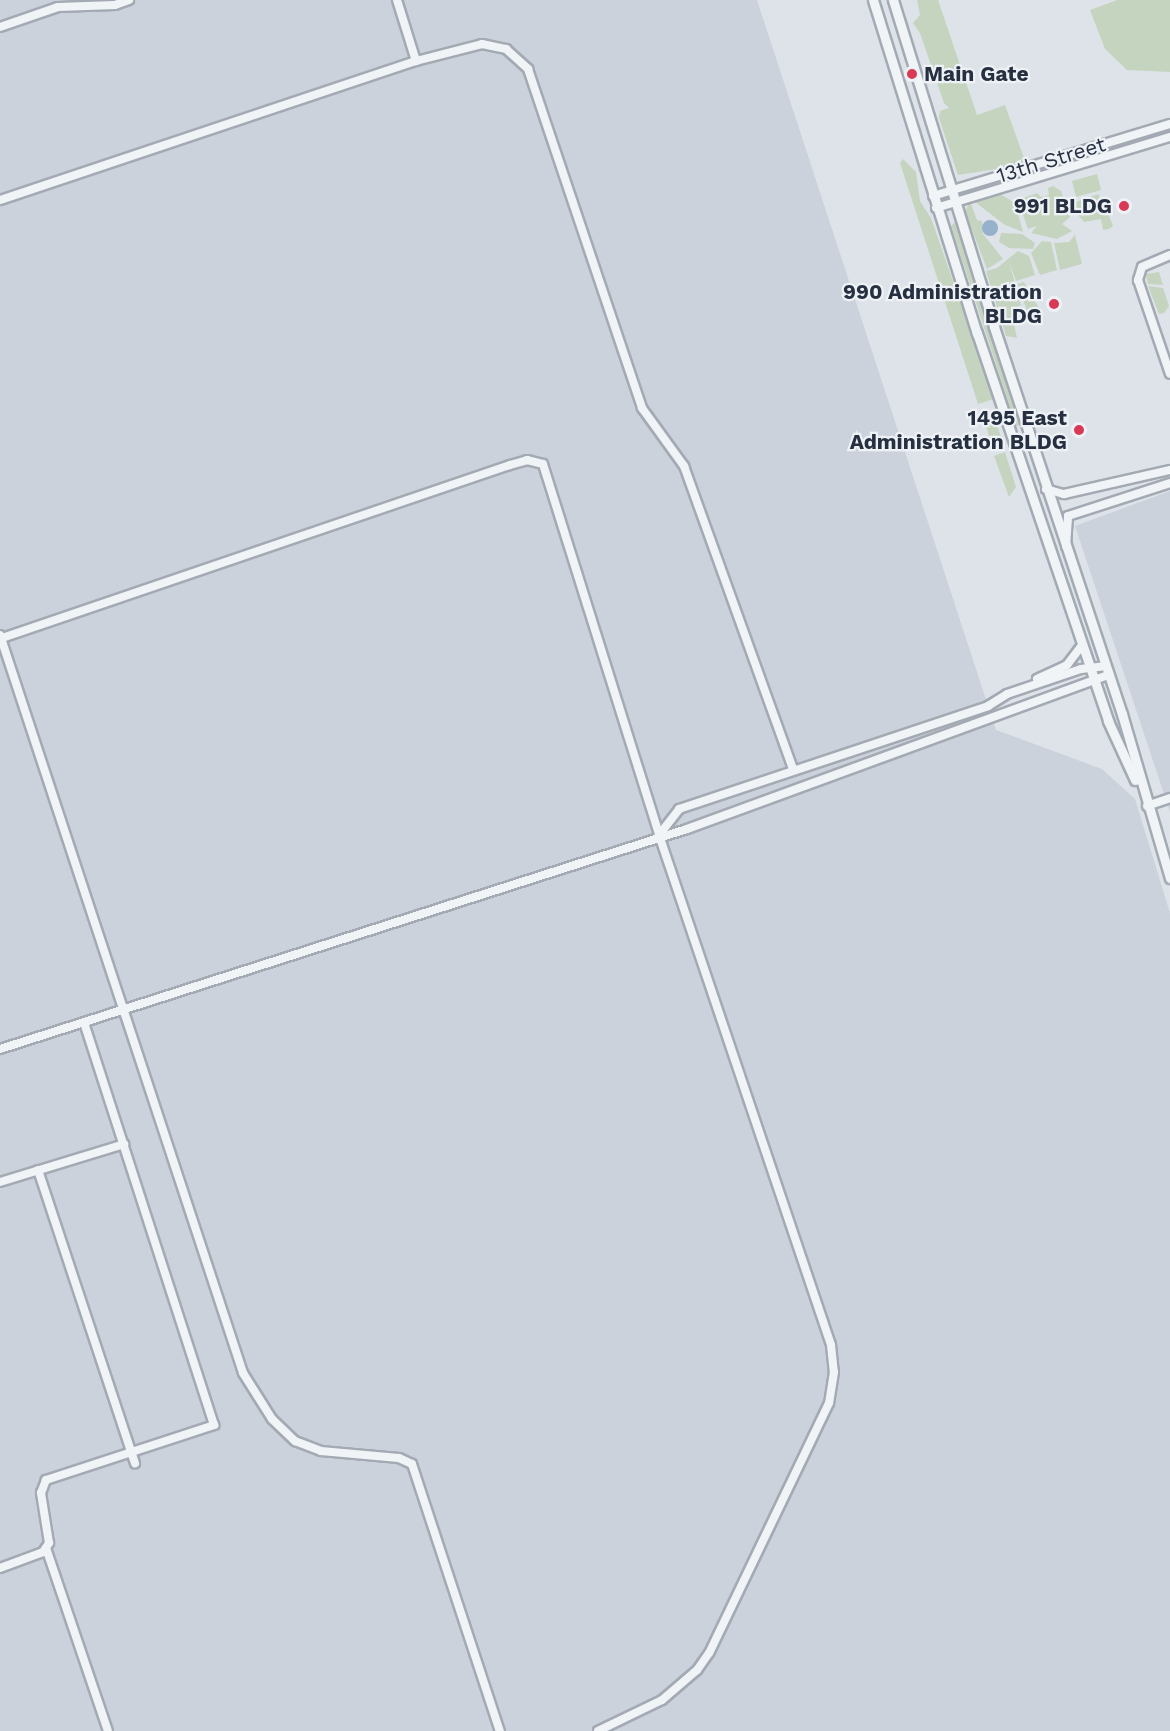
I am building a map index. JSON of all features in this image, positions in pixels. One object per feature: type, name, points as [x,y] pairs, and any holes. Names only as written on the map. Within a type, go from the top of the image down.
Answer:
[{"type":"street","points":[[0,27],[57,4],[115,5],[129,0]]},
{"type":"street","points":[[397,0],[416,61]]},
{"type":"street","points":[[873,0],[936,208],[1082,645],[1094,680],[1147,806]]},
{"type":"street","points":[[893,0],[1046,489],[1107,671],[1170,878]]},
{"type":"street","points":[[0,200],[416,61],[482,44],[506,49],[528,69],[642,408],[684,466],[793,768]]},
{"type":"street","name":"13th Street","points":[[933,196],[1170,124]]},
{"type":"street","name":"13th Street","points":[[936,208],[1170,137]]},
{"type":"street","points":[[1170,255],[1142,267],[1138,280],[1170,374]]},
{"type":"street","points":[[500,1731],[412,1464],[399,1458],[321,1451],[295,1441],[272,1419],[243,1373],[1,636],[510,465],[536,460],[549,477],[659,835],[831,1345],[834,1385],[816,1431],[709,1653],[697,1670],[662,1700],[598,1731]]},
{"type":"street","points":[[1046,489],[1064,494],[1170,470]]},
{"type":"street","points":[[1065,548],[1068,516],[1170,483]]},
{"type":"street","points":[[659,835],[679,809],[793,768],[988,706],[1007,694],[1067,665],[1082,645]]},
{"type":"street","points":[[1007,694],[1090,668],[1107,671]]},
{"type":"street","points":[[0,1048],[123,1011],[659,835],[687,829],[1094,680],[1107,671]]},
{"type":"street","points":[[1147,806],[1170,798]]},
{"type":"street","points":[[0,1568],[44,1552],[46,1548],[49,1535],[41,1501],[42,1484],[131,1453],[208,1430],[214,1420],[84,1023]]},
{"type":"street","points":[[0,1182],[124,1144]]},
{"type":"street","points":[[38,1170],[135,1463]]},
{"type":"street","points":[[46,1548],[108,1731]]},
{"type":"shaded area","points":[[0,0],[757,0],[996,730],[1102,769],[1135,799],[1170,913],[1170,1731],[0,1731]]},
{"type":"shaded area","points":[[1170,491],[1170,812],[1075,526]]},
{"type":"green space","points":[[917,0],[938,0],[977,115],[1005,105],[1024,158],[1023,165],[958,175],[939,118],[940,111],[949,108],[944,103],[920,33],[913,23],[920,15]]},
{"type":"green space","points":[[1117,0],[1170,0],[1170,72],[1127,70],[1105,49],[1090,10]]},
{"type":"green space","points":[[903,159],[916,172],[920,201],[931,218],[994,399],[978,404],[900,163]]},
{"type":"green space","points":[[1097,174],[1101,190],[1076,197],[1072,181]]},
{"type":"green space","points":[[1053,186],[1061,191],[1070,217],[1062,224],[1072,231],[1057,239],[1031,233],[1037,226],[1028,229],[1018,200],[1037,193],[1041,197],[1049,195],[1048,188]]},
{"type":"green space","points":[[1000,194],[1015,203],[1023,232],[1005,225],[975,202],[975,199]]},
{"type":"green space","points":[[1099,194],[1101,209],[1107,210],[1113,226],[1109,229],[1103,230],[1101,219],[1084,222],[1077,214],[1075,202]]},
{"type":"green space","points":[[970,201],[977,220],[982,221],[983,234],[1003,259],[987,269],[965,211]]},
{"type":"green space","points":[[955,222],[959,223],[1020,425],[1016,426],[951,226]]},
{"type":"green space","points":[[1001,233],[1022,234],[1035,243],[1033,249],[1009,248],[999,242]]},
{"type":"green space","points":[[1075,235],[1082,264],[1060,270],[1054,243],[1069,242]]},
{"type":"green space","points":[[1042,241],[1051,242],[1057,270],[1040,275],[1031,253]]},
{"type":"green space","points":[[1018,251],[1029,256],[1035,275],[1016,281],[1009,261],[1021,305],[1011,311],[1017,338],[1006,336],[986,271],[997,268]]},
{"type":"green space","points":[[1159,272],[1163,285],[1148,284],[1146,274]]},
{"type":"green space","points":[[1024,282],[1040,310],[1029,316],[1017,284]]},
{"type":"green space","points":[[1148,286],[1163,288],[1169,306],[1164,313],[1159,314]]},
{"type":"green space","points":[[992,412],[1002,439],[991,443],[983,415]]},
{"type":"green space","points":[[1005,452],[1016,487],[1009,497],[994,456]]},
{"type":"water","points":[[987,220],[993,220],[998,228],[996,234],[987,236],[982,231],[982,225]]},
{"type":"place","name":"Main Gate","points":[[912,74]]},
{"type":"place","name":"991 BLDG","points":[[1124,206]]},
{"type":"place","name":"990 Administration BLDG","points":[[1054,304]]},
{"type":"place","name":"1495 East Administration BLDG","points":[[1079,430]]}]
